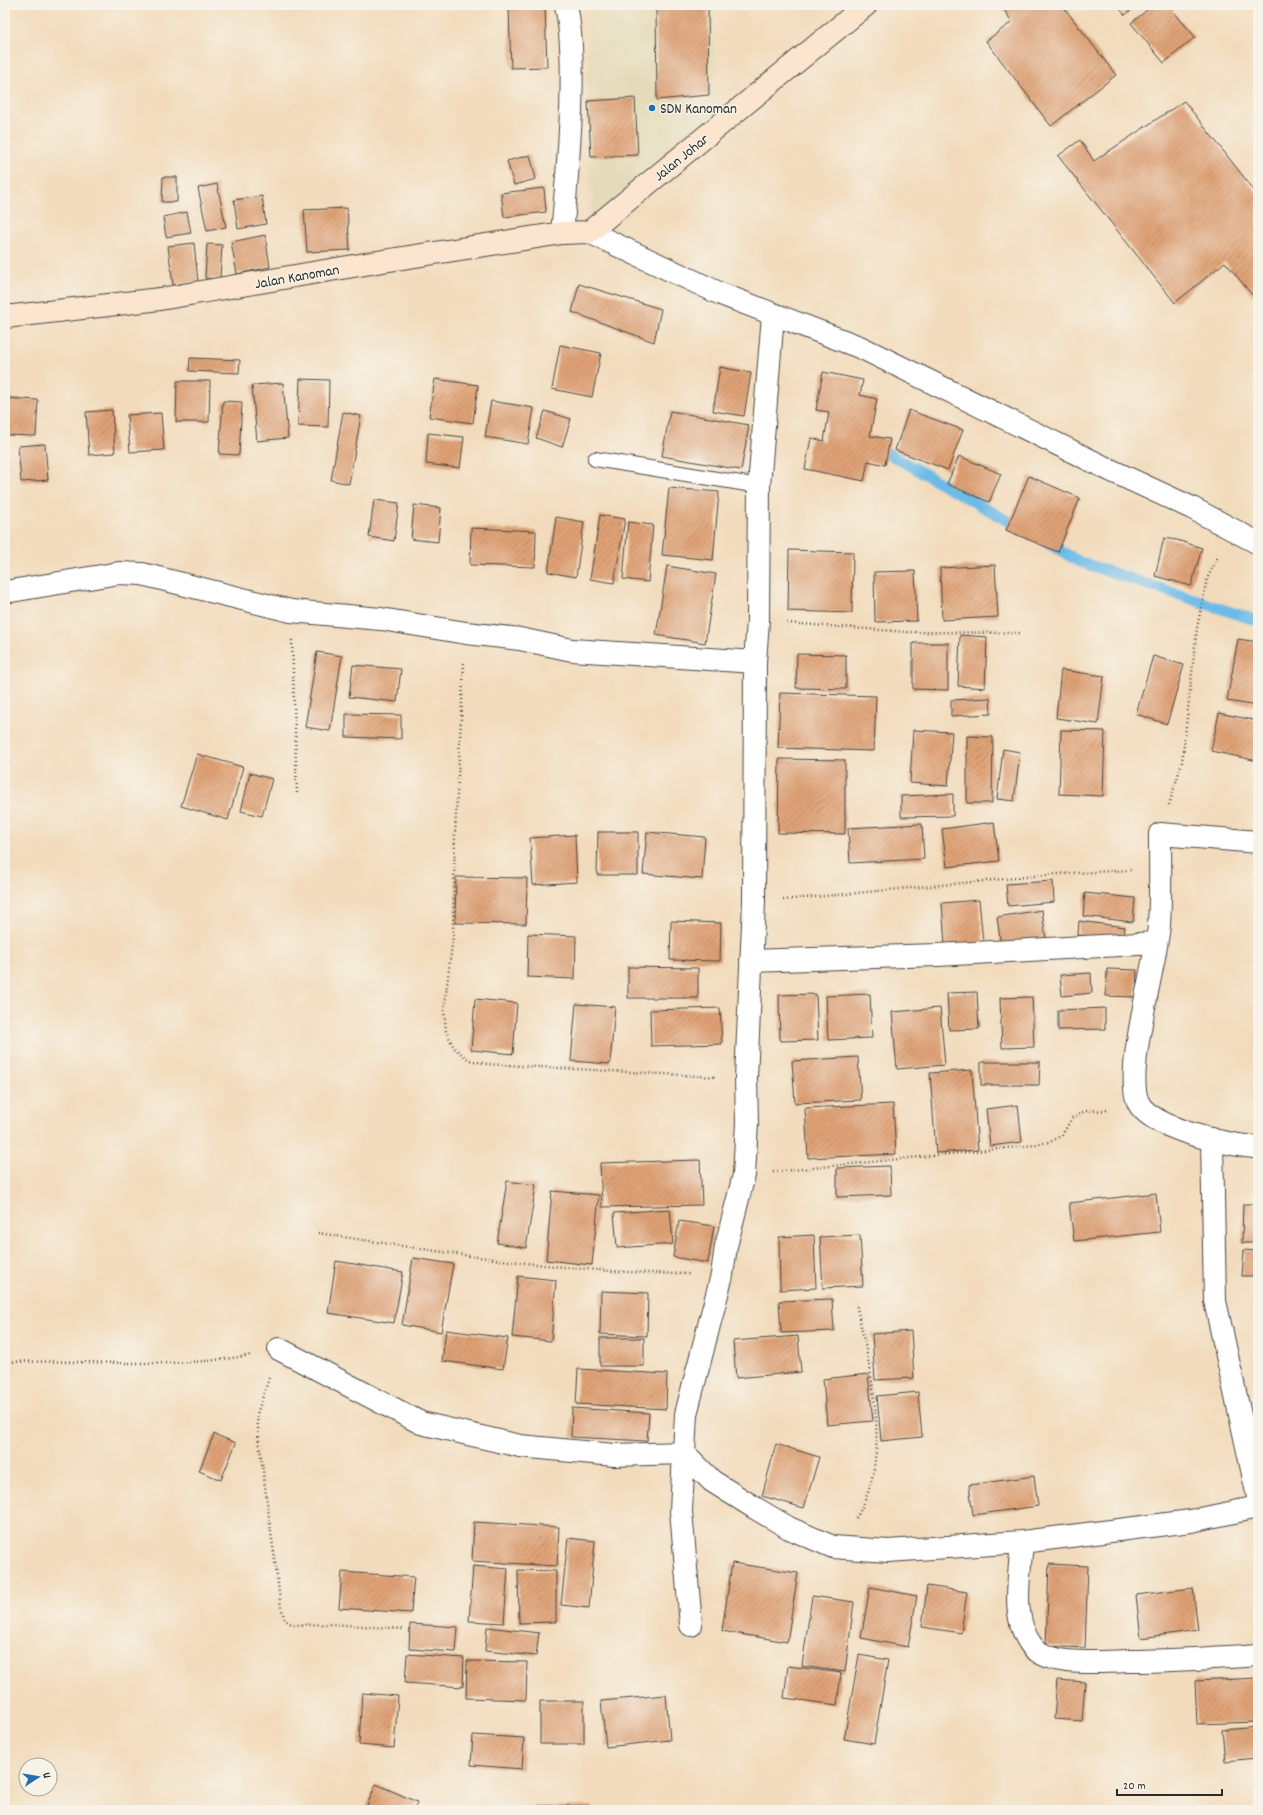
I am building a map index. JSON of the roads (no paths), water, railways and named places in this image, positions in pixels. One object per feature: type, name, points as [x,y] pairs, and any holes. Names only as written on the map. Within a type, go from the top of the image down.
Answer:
[{"type":"street","points":[[562,234],[572,88],[571,51],[566,5]]},
{"type":"street","name":"Jalan Johar","points":[[589,232],[866,5]]},
{"type":"street","points":[[589,232],[720,294],[862,348],[1110,470],[1192,508],[1258,543]]},
{"type":"street","name":"Jalan Kanoman","points":[[5,317],[160,299],[377,262],[562,234],[589,232]]},
{"type":"street","points":[[691,1625],[681,1511],[686,1414],[722,1275],[726,1246],[744,1175],[747,1122],[746,1078],[754,902],[755,662],[758,621],[759,486],[773,315]]},
{"type":"street","points":[[5,592],[119,573],[142,574],[291,611],[381,619],[466,633],[520,639],[572,650],[755,662]]},
{"type":"street","points":[[1258,842],[1160,834],[1159,926],[1135,1071],[1135,1088],[1138,1103],[1142,1108],[1158,1120],[1184,1132],[1212,1139],[1258,1147]]},
{"type":"street","points":[[751,961],[936,955],[1156,944]]},
{"type":"street","points":[[1212,1139],[1215,1300],[1258,1497]]},
{"type":"street","points":[[279,1349],[421,1423],[520,1446],[614,1455],[684,1452],[712,1481],[789,1528],[833,1547],[888,1551],[1022,1542],[1192,1521],[1258,1506]]},
{"type":"street","points":[[1022,1542],[1018,1604],[1025,1633],[1032,1646],[1038,1651],[1066,1661],[1095,1662],[1173,1661],[1258,1655]]},
{"type":"lane","points":[[595,459],[759,486]]},
{"type":"waterway","points":[[884,451],[1022,529]]},
{"type":"waterway","points":[[1047,543],[1080,562],[1258,621]]},
{"type":"place","name":"SDN Kanoman","points":[[652,108]]}]
